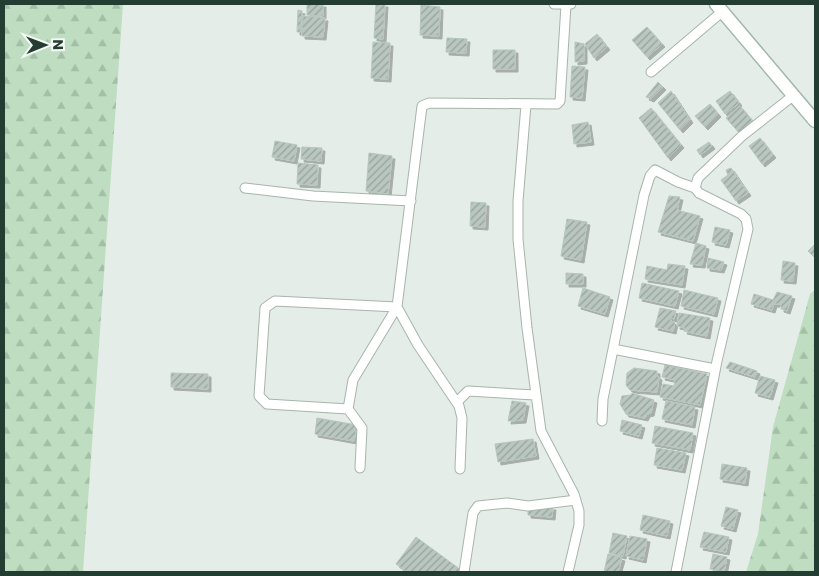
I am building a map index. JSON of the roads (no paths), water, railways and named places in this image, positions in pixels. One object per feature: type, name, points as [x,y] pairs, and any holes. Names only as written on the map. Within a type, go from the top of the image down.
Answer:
[{"type":"main road","points":[[719,8],[815,121]]},
{"type":"street","points":[[360,468],[362,428],[348,410],[353,380],[397,307],[411,201],[420,111],[425,103],[552,105],[560,101],[569,4],[554,4]]},
{"type":"street","points":[[651,72],[719,8]]},
{"type":"street","points":[[696,188],[698,178],[742,136],[794,95]]},
{"type":"street","points":[[526,105],[517,219],[535,394],[541,431],[576,500],[579,525],[568,572]]},
{"type":"street","points":[[602,422],[601,410],[644,195],[650,176],[655,170],[660,170],[678,182],[696,188],[699,193],[741,214],[748,224],[747,239],[715,369],[676,572]]},
{"type":"street","points":[[245,188],[313,196],[411,201]]},
{"type":"street","points":[[348,410],[267,404],[262,401],[259,396],[265,308],[275,301],[397,307]]},
{"type":"street","points":[[397,307],[418,344],[457,402],[462,418],[460,469]]},
{"type":"street","points":[[613,349],[715,369]]},
{"type":"street","points":[[457,402],[468,391],[535,394]]},
{"type":"street","points":[[464,572],[473,513],[476,508],[499,504],[528,506],[576,500]]}]
